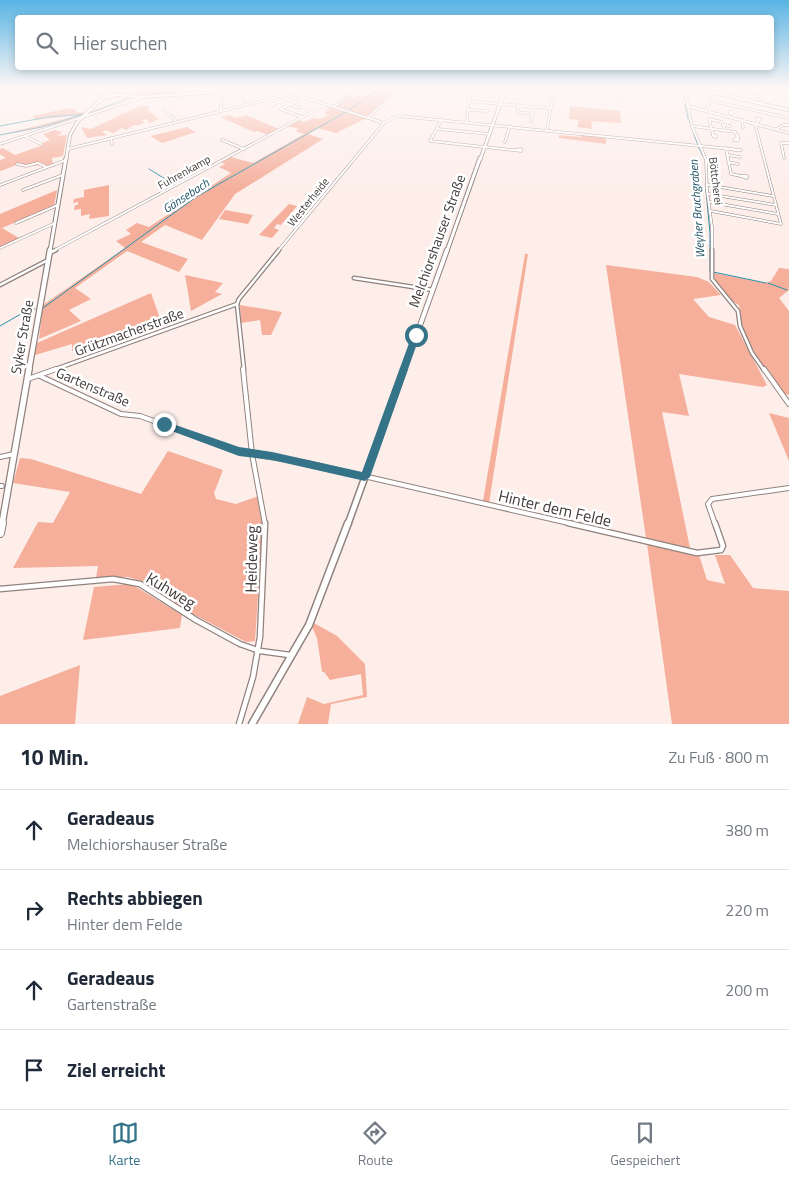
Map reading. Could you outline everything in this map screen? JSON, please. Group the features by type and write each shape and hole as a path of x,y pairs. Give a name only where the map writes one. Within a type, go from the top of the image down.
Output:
{"main road":[{"name":"Syker Straße","path":"0,533 63,175 73,128 79,122"}],"street":[{"path":"0,144 66,122"},
{"path":"68,149 176,122"},
{"name":"Fuhrenkamp","path":"50,253 293,122"},
{"path":"380,122 384,123"},
{"path":"441,122 430,141 516,150"},
{"path":"467,122 734,150 740,148"},
{"path":"547,130 548,122"},
{"name":"Böttcherei","path":"691,122 706,160 713,283 738,312 740,326 752,353 789,404"},
{"path":"710,122 713,135 717,138"},
{"path":"720,122 725,130"},
{"path":"742,122 743,128"},
{"path":"748,122 789,134"},
{"name":"Westerheide","path":"237,304 239,299 384,123"},
{"name":"Melchiorshauser Straße","path":"252,724 309,625 323,592 493,124"},
{"path":"710,211 781,224 755,124"},
{"path":"776,130 783,124 789,125"},
{"path":"505,142 510,126"},
{"path":"692,126 737,133 738,140"},
{"path":"723,126 730,126"},
{"path":"438,128 489,134"},
{"path":"25,136 41,144"},
{"path":"111,138 112,144"},
{"path":"222,140 244,149"},
{"path":"784,158 781,143 789,143"},
{"path":"726,148 731,176 747,177"},
{"path":"727,155 740,157"},
{"path":"0,185 66,160"},
{"path":"728,162 738,164"},
{"path":"17,164 26,166 38,163 46,168"},
{"path":"23,190 63,175"},
{"path":"708,185 773,196"},
{"path":"708,194 776,205"},
{"path":"709,202 778,214"},
{"path":"16,223 58,205"},
{"path":"0,248 55,223"},
{"path":"0,285 48,260"},
{"path":"354,278 432,290"},
{"name":"Grützmacherstraße","path":"27,379 40,376 237,304"},
{"name":"Heideweg","path":"237,304 252,454 266,528 258,651 249,692 239,724"},
{"name":"Gartenstraße","path":"40,376 121,414 140,416 225,447 252,454"},
{"path":"0,457 14,454"},
{"name":"Hinter dem Felde","path":"252,454 272,456 697,553 717,552 723,546 708,504 709,501 789,488"},
{"name":"Kuhweg","path":"0,589 113,579 128,581 140,584 202,623 258,651 292,655"}],"shaded area":[{"path":"52,122 63,122 32,129 0,135"},
{"path":"106,122 145,123 134,125 126,130 122,128 113,133 106,130 102,132 107,135 87,138 81,127 91,129"},
{"path":"231,122 262,122 279,129 268,135 258,131 254,132"},
{"path":"294,122 359,122 336,133 318,128 308,134 323,139 235,194 202,240 165,225 141,242 188,259 179,272 127,251 75,288 91,299 69,310 81,321 39,339 43,305 125,248 116,241 131,234 126,230 137,223 149,227 231,173 219,167 225,164 221,162 231,157 253,163 304,134 295,131 299,129 287,126"},
{"path":"578,122 591,122 592,129 577,127"},
{"path":"187,127 196,132 162,143 150,136"},
{"path":"55,130 63,132 57,136 67,135 63,156 52,158 53,164 44,166 17,165 0,171 0,160 6,158 0,154 0,149 3,148 15,155 43,145 40,144 50,140 43,134"},
{"path":"581,134 606,136 606,144 559,138 559,135 581,137"},
{"path":"109,185 109,216 89,219 90,214 81,216 81,209 74,210 78,202 73,203 74,199 84,197 84,190"},
{"path":"57,190 54,206 2,228 19,238 0,247 0,214"},
{"path":"289,204 297,206 281,225 277,224 274,228 279,230 272,238 259,235"},
{"path":"225,210 253,215 248,224 219,219"},
{"path":"525,254 528,254 489,503 483,501"},
{"path":"606,265 697,277 709,282 721,295 693,299 709,317 735,325 767,385 763,387 679,374 689,416 662,412 690,548 646,538"},
{"path":"779,268 789,269 789,290 779,298 789,311 789,395 785,394 755,352 745,334 739,305 722,292 714,273 765,283 771,281"},
{"path":"185,275 223,283 215,292 222,294 191,311"},
{"path":"151,293 161,321 72,351 72,344 35,355 37,343"},
{"path":"240,305 282,312 271,335 262,335 260,320 241,323"},
{"path":"769,413 789,418 789,461"},
{"path":"168,451 223,470 214,493 216,499 236,504 259,496 263,519 255,641 246,642 193,614 138,580 128,577 96,578 98,566 13,568 38,522 53,523 70,492 13,483 20,458 31,459 141,494"},
{"path":"647,544 699,555 707,580 725,584 715,555 730,555 753,588 789,591 789,724 672,724"},
{"path":"129,584 182,615 180,628 83,640 94,587"},
{"path":"314,623 337,636 365,664 367,697 331,704 328,724 298,724 307,697 324,704 363,695 361,674 330,680 322,672 317,638 312,627"},
{"path":"80,665 75,724 0,724 0,696"}],"waterway":[{"path":"0,126 22,122"},
{"path":"0,135 59,122"},
{"name":"Gänsebach","path":"43,308 196,197 329,122"},
{"name":"Weyher Bruchgraben","path":"690,122 697,143"},
{"name":"Weyher Bruchgraben","path":"698,146 703,156"},
{"path":"149,169 175,185"},
{"name":"Weyher Bruchgraben","path":"706,190 710,233 710,271"},
{"name":"Weyher Bruchgraben","path":"713,272 766,283"},
{"name":"Weyher Bruchgraben","path":"768,283 787,290"},
{"name":"Gänsebach","path":"0,326 26,311 35,309"}],"route":[{"path":"164,424 239,452 272,456 365,477 416,335"}]}
